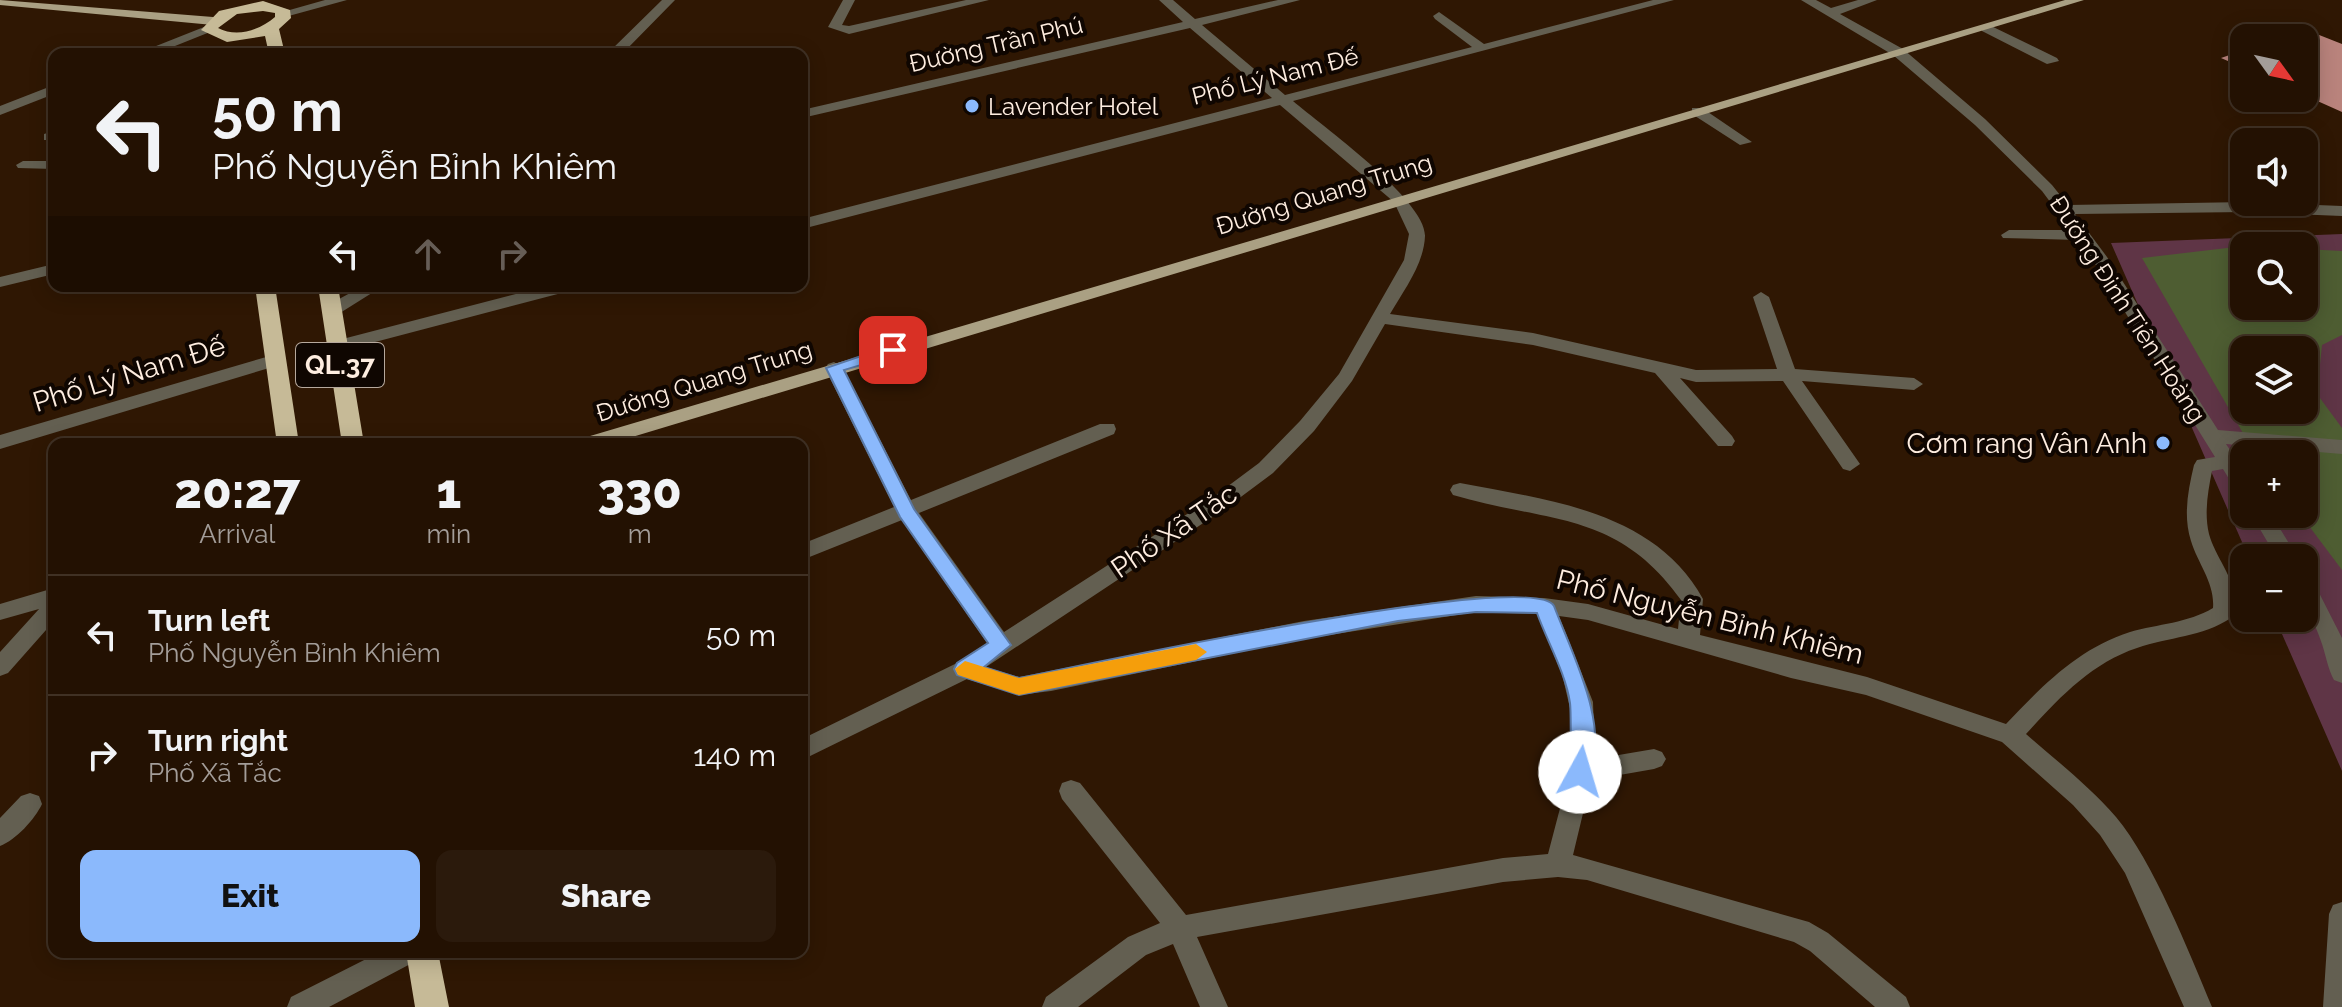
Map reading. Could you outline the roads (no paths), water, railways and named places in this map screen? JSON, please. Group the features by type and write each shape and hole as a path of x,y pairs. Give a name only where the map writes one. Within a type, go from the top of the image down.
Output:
{"highway":[{"path":"231,48 229,37 217,16 253,6 275,6 271,28 276,48"},
{"path":"229,37 271,28"},
{"name":"QL.37","path":"266,292 273,361 287,438"},
{"name":"QL.37","path":"330,292 352,438"},
{"path":"423,958 432,1007"}],"main road":[{"name":"Đường Quang Trung","path":"606,438 1400,199 2078,0"},
{"path":"0,1 217,16"}],"street":[{"path":"275,6 341,0"},
{"path":"620,48 669,0"},
{"path":"849,0 834,27 837,29 849,30 904,13 983,0"},
{"path":"1165,0 1400,199"},
{"name":"Đường Trần Phú","path":"808,113 1294,0"},
{"name":"Phố Lý Nam Đế","path":"808,222 1668,0"},
{"name":"Đường Đinh Tiên Hoàng","path":"1807,0 1898,52 1980,122 2047,188 2082,235 2230,465"},
{"path":"1829,13 1871,0"},
{"path":"155,48 217,16"},
{"path":"1439,16 1482,48"},
{"path":"1987,28 2052,61"},
{"path":"0,111 48,91"},
{"path":"1697,111 1745,142"},
{"path":"23,165 48,165"},
{"name":"Phố Xã Tắc","path":"808,747 965,669 1219,503 1266,468 1329,400 1412,260 1416,245 1415,224 1400,199"},
{"path":"2063,210 2247,207 2342,211"},
{"path":"2009,235 2082,235"},
{"path":"0,282 48,270"},
{"path":"334,309 364,292"},
{"path":"337,346 544,292"},
{"path":"1761,297 1788,375 1850,464"},
{"path":"1380,318 1533,339 1662,369 1718,378 1839,376 1914,384"},
{"name":"Phố Lý Nam Đế","path":"0,442 273,361"},
{"path":"834,368 907,512 1001,645"},
{"path":"1662,369 1725,441"},
{"path":"808,550 1107,429"},
{"path":"2212,436 2342,447"},
{"path":"2010,735 2069,676 2107,650 2152,634 2200,624 2223,612 2225,594 2199,538 2197,523 2204,465 2228,462"},
{"path":"1460,490 1593,517 1632,537 1665,563 1692,599 1688,641"},
{"path":"0,612 48,598"},
{"name":"Phố Nguyễn Bỉnh Khiêm","path":"965,669 1019,686 1398,614 1476,604 1544,606 1588,612 1867,686 2010,735 2032,750 2109,827 2134,865 2198,1007"},
{"path":"1544,606 1576,682 1584,718 1584,754 1558,865"},
{"path":"2318,612 2342,674"},
{"path":"0,667 48,613"},
{"path":"1580,772 1654,759"},
{"path":"1071,791 1180,928 1214,1007"},
{"path":"0,835 30,804"},
{"path":"1056,1007 1137,946 1180,928 1503,870 1558,865 1587,868 1800,931 1819,942 1896,1007"},
{"path":"2337,1007 2342,914"},
{"path":"301,1007 395,958"}],"place":[{"name":"Lavender Hotel","path":"972,106"},
{"name":"Cơm rang Vân Anh","path":"2163,443"}]}
